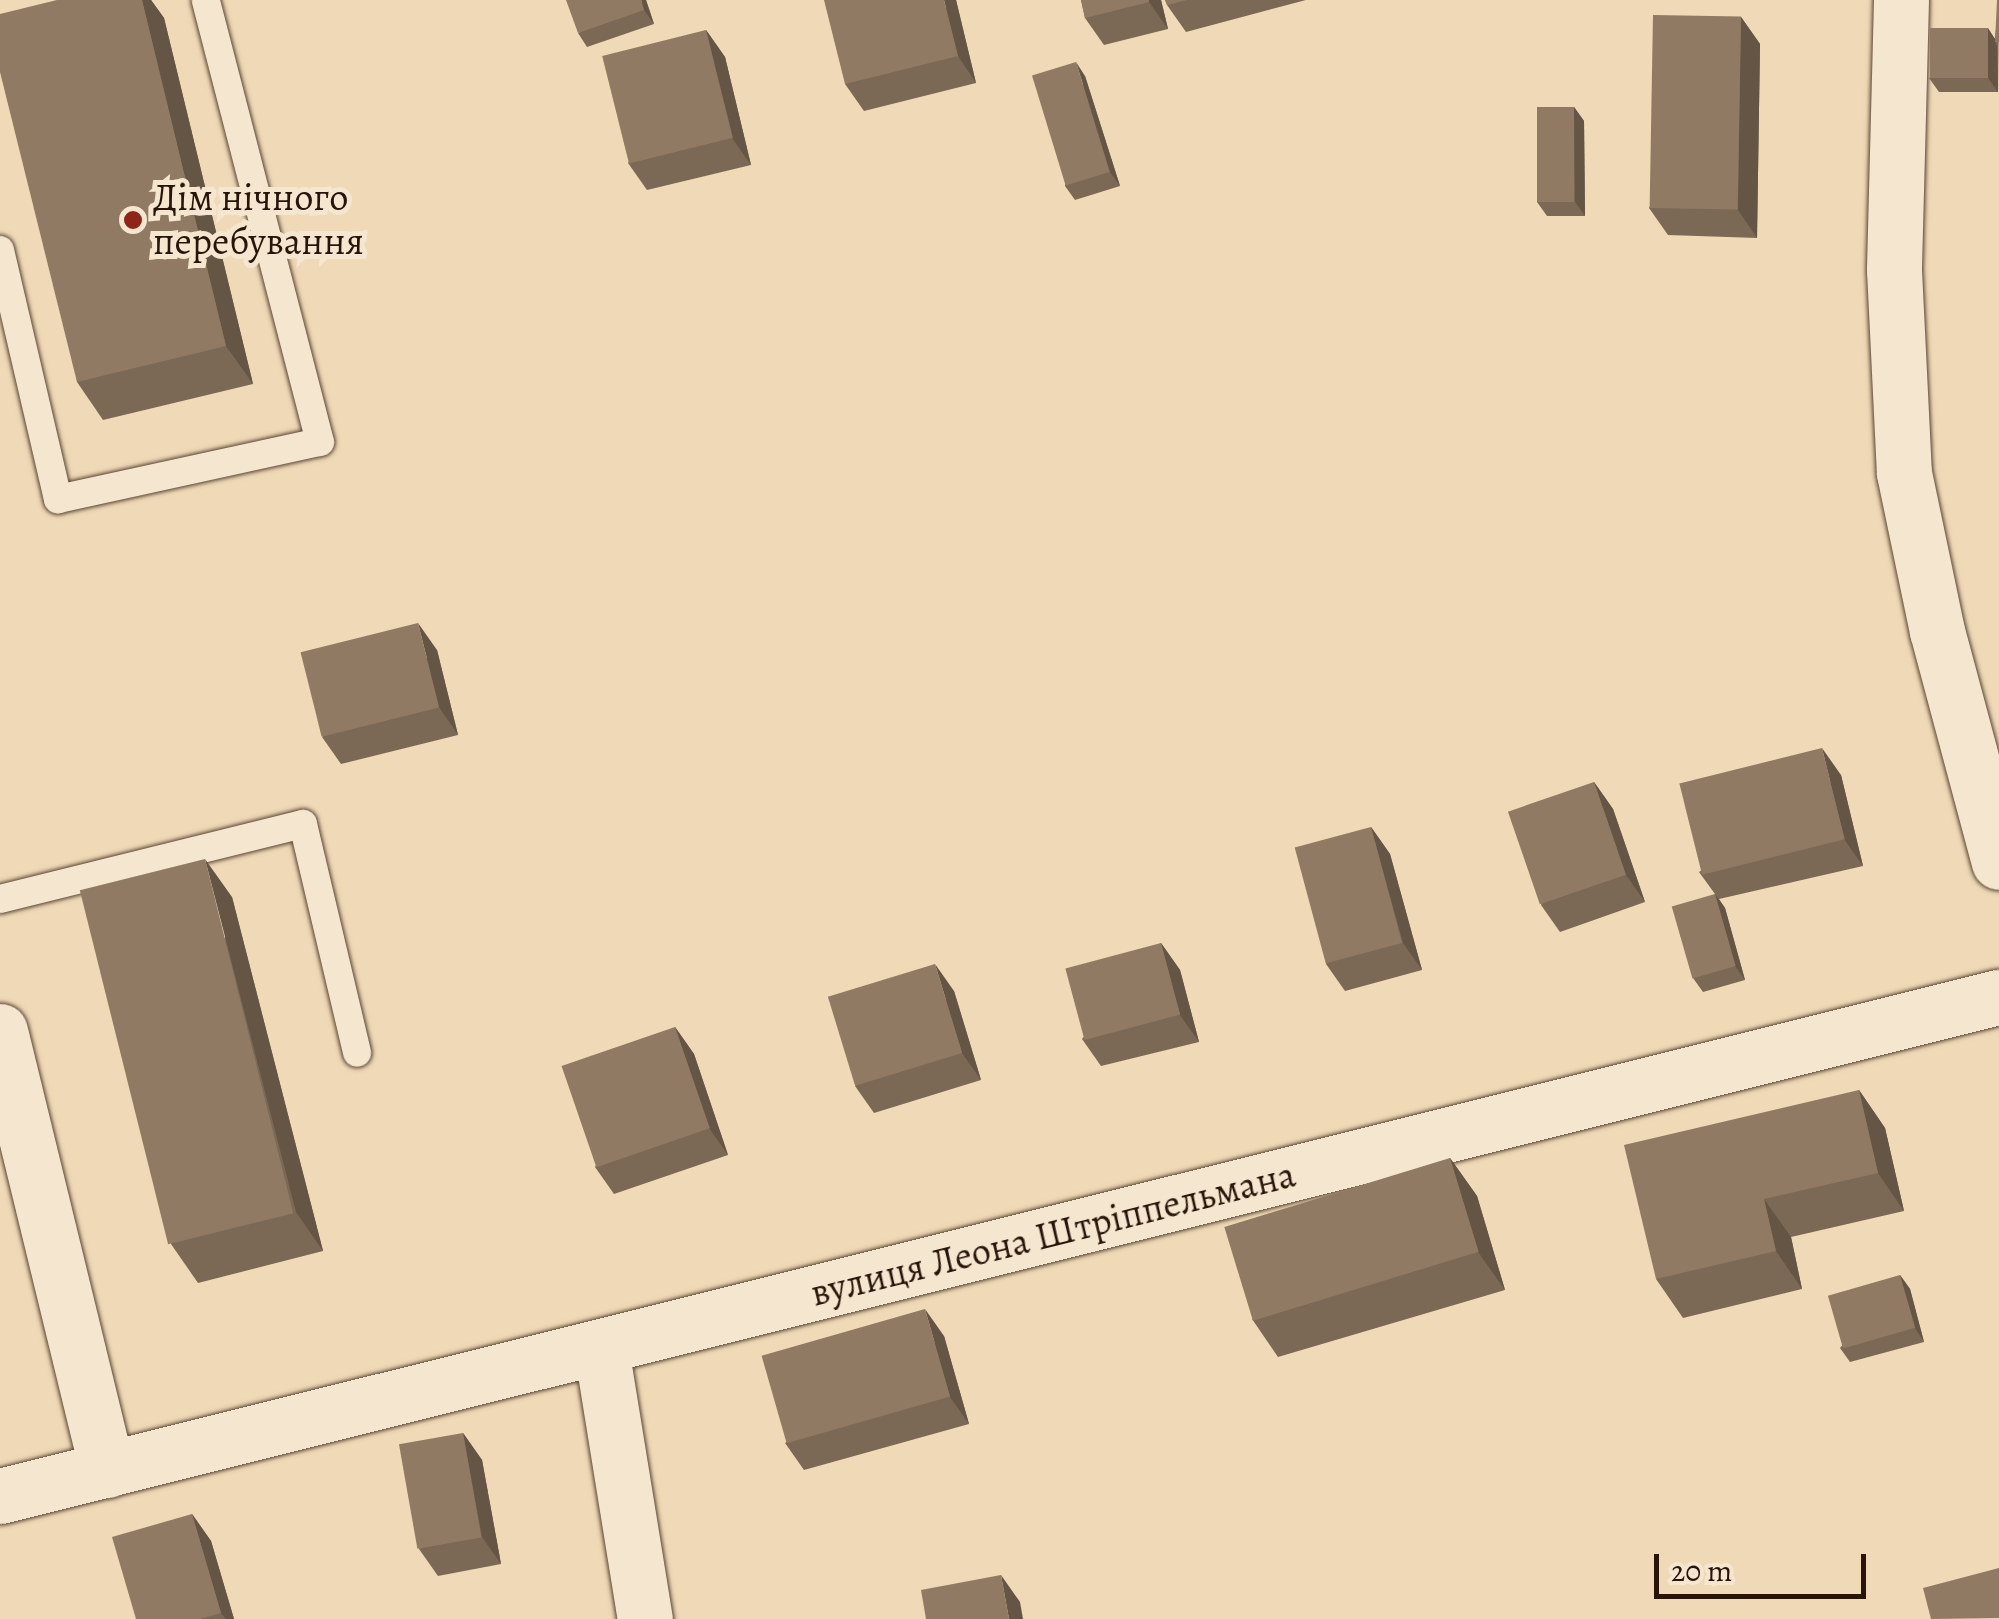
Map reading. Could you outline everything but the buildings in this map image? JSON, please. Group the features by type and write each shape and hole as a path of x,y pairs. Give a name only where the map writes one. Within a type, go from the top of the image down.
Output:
{"street":[{"path":"1901,0 1894,270 1904,473 1938,631 1999,862"},
{"name":"вулиця Леона Штріппельмана","path":"0,1496 1999,996"},
{"path":"0,1031 107,1470"},
{"path":"601,1348 645,1619"}],"lane":[{"path":"0,250 58,499 320,442 206,0"},
{"path":"0,899 303,824 358,1053"}],"place":[{"name":"Дім нічного перебування","path":"133,220"}]}
